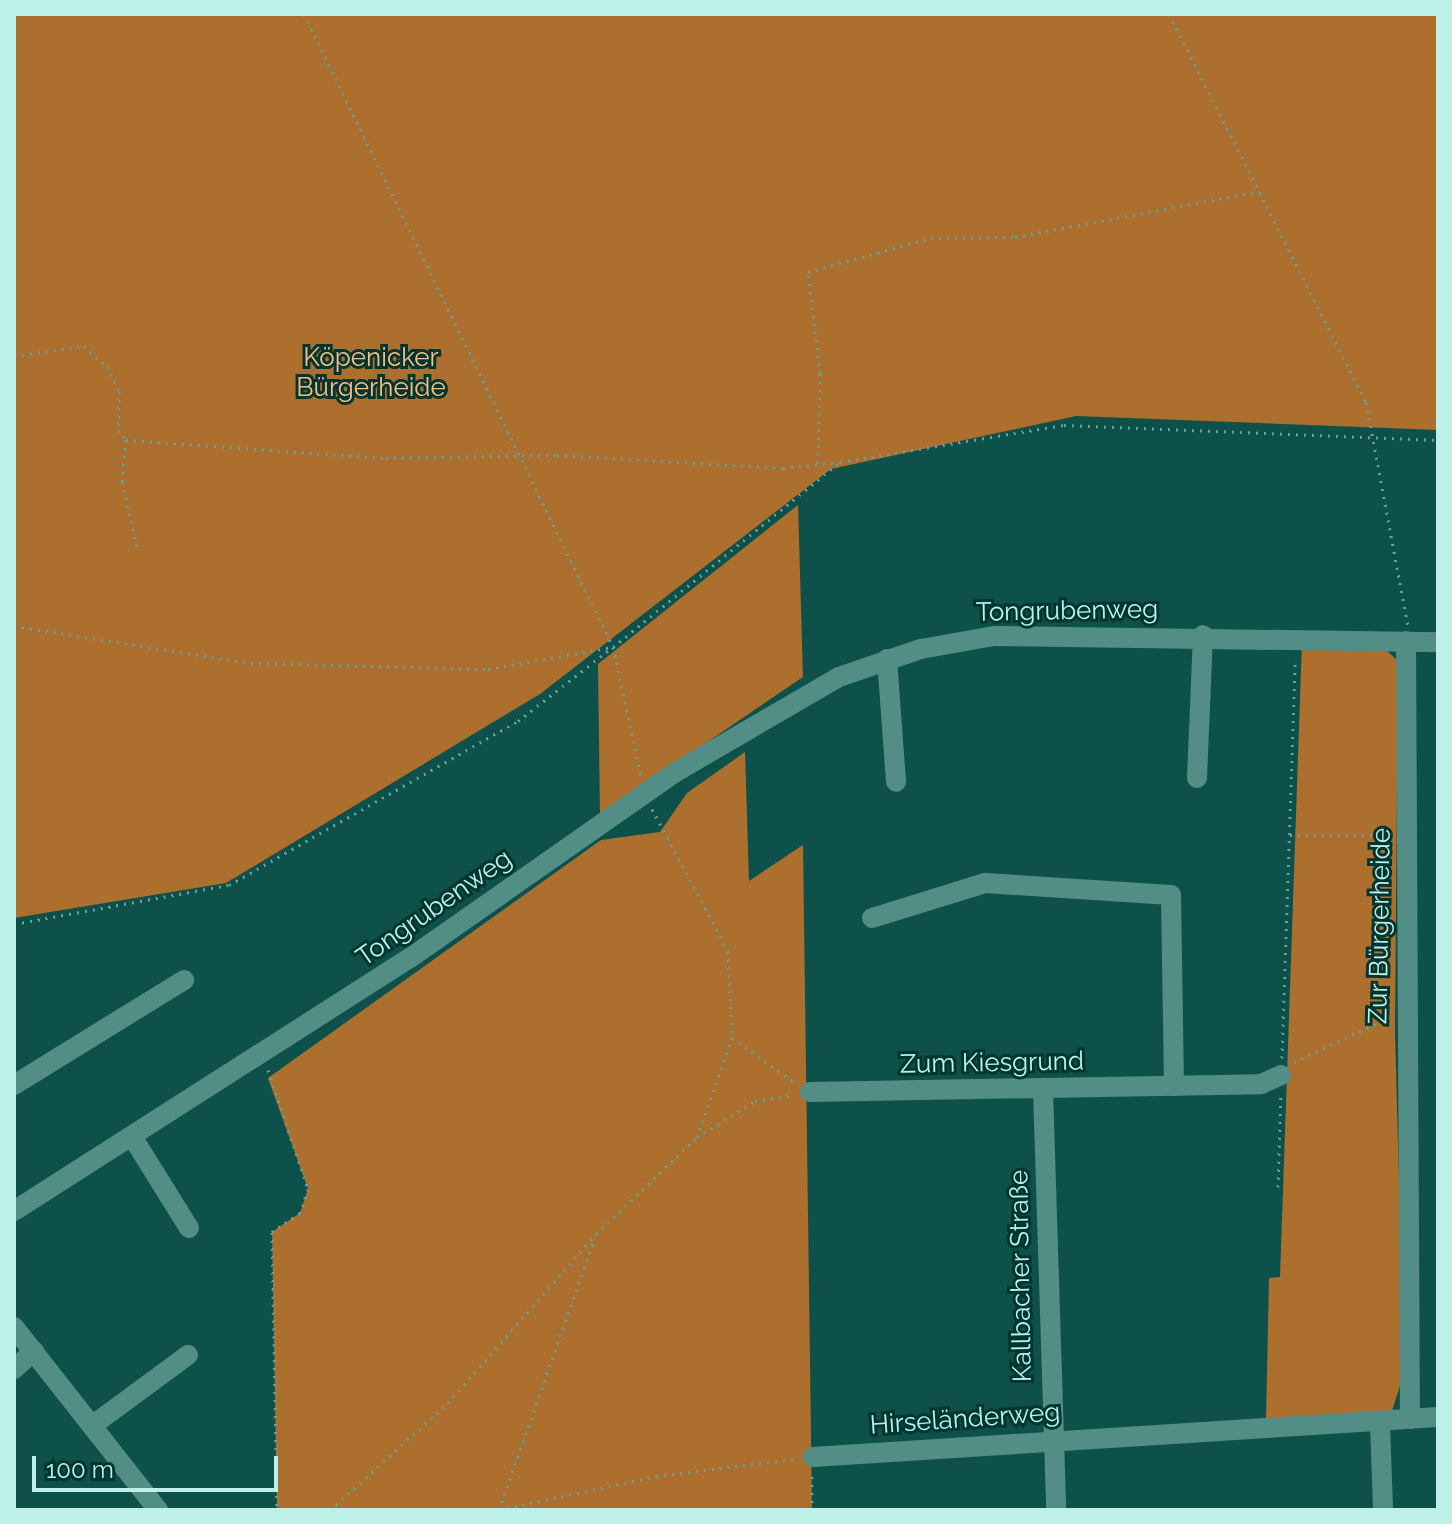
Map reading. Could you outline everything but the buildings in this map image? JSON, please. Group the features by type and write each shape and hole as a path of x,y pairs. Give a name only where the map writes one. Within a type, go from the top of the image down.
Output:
{"street":[{"name":"Tongrubenweg","path":"14,1211 263,1055 645,793 757,728 794,698 887,659 994,636 1203,635 1438,642"},
{"path":"1197,778 1203,635"},
{"name":"Zur Bürgerheide","path":"1406,641 1408,836 1404,1016 1415,1275 1410,1419"},
{"path":"887,659 896,782"},
{"path":"872,918 985,883 1171,895 1174,1086"},
{"path":"14,1085 184,980"},
{"name":"Zum Kiesgrund","path":"810,1092 1261,1084 1281,1075"},
{"name":"Kallbacher Straße","path":"1043,1089 1056,1510"},
{"path":"133,1138 189,1228"},
{"path":"14,1327 158,1510"},
{"path":"14,1369 34,1351"},
{"path":"93,1425 188,1355"},
{"name":"Hirseländerweg","path":"813,1457 1438,1417"},
{"path":"1380,1423 1383,1510"}],"path":[{"path":"304,14 613,647 645,793 728,951 732,1038 697,1137"},
{"path":"1169,14 1366,402 1371,439 1406,590 1406,641"},
{"path":"818,463 820,373 808,272 931,238 1015,237 1260,191"},
{"path":"14,356 84,346 107,367 119,391 118,430 126,440 122,482 138,551"},
{"path":"126,440 386,458 518,456 818,463 1064,425 1438,440"},
{"path":"14,924 229,885 518,721 840,462"},
{"path":"14,626 251,663 353,668 488,669 613,647"},
{"path":"1278,1187 1295,638"},
{"path":"1290,835 1408,836"},
{"path":"1281,1075 1352,1029 1404,1016"},
{"path":"732,1038 810,1092"},
{"path":"263,1055 308,1189 300,1213 272,1232 277,1510"},
{"path":"330,1510 448,1403 596,1234 697,1137 755,1101 810,1092"},
{"path":"499,1510 596,1234"},
{"path":"499,1510 656,1476 813,1457 812,1510"}],"green space":[{"name":"Köpenicker Bürgerheide","path":"14,14 1438,14 1438,430 1076,416 831,469 540,694 226,883 14,918"},
{"path":"798,505 803,677 600,815 598,664"},
{"path":"1302,641 1386,650 1398,661 1395,1031 1404,1373 1392,1411 1266,1419 1269,1278 1280,1277"},
{"path":"745,752 749,881 803,845 812,1510 277,1510 272,1232 300,1213 308,1189 268,1078 601,840 660,832 687,793"}]}
